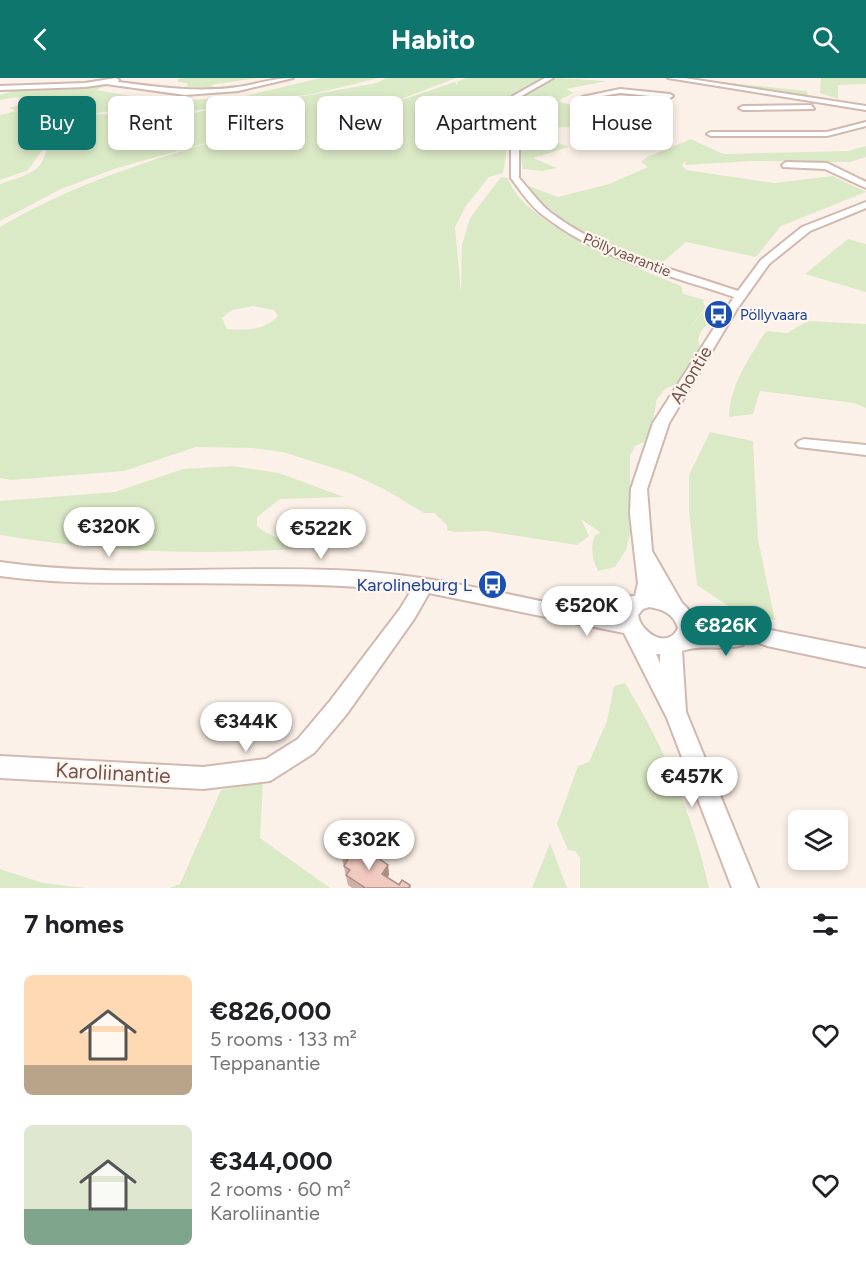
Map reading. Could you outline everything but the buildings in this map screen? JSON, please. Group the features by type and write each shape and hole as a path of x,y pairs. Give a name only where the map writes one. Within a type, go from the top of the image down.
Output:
{"street":[{"path":"107,82 122,78"},
{"path":"0,88 107,82 185,93 238,89 290,78"},
{"name":"Pöllyvaarantie","path":"550,78 515,97 507,109 515,142 515,178 534,202 555,220 590,242 649,266 740,296"},
{"path":"671,78 866,108"},
{"path":"591,96 620,91 670,96 698,82"},
{"path":"743,108 803,108 818,106 825,102"},
{"path":"711,134 827,134 866,124"},
{"path":"786,165 827,166 866,186"},
{"name":"Ahontie","path":"640,602 647,583 639,514 639,489 661,423 740,296 765,262 806,229 866,205"},
{"path":"804,444 866,450"},
{"name":"Ahontie","path":"642,544 680,613"},
{"path":"0,569 28,573 97,576 354,578 424,585 555,611 574,617 604,620 632,631 650,644 675,645 692,639 767,638 866,658"},
{"name":"Karoliinantie","path":"0,767 203,778 270,770 306,746 319,731 407,614 424,585"},
{"path":"555,611 657,600 680,613 712,626 751,631 767,638"},
{"path":"640,602 628,614 632,631 644,648 666,699 676,714 746,888"},
{"path":"676,714 670,667 675,645 687,634 688,628 680,613"}],"green space":[{"path":"258,78 210,85 221,90 170,90 188,86 187,83 178,82 178,79"},
{"path":"321,78 379,78 308,95 245,96"},
{"path":"386,78 456,78 403,98 403,96 317,96 317,150 403,150 403,100 455,82 458,86 457,82 466,78 545,78 512,96 415,96 415,150 507,150 503,173 489,177 466,206 455,227 461,292 462,245 470,218 501,177 508,178 518,195 535,212 558,228 611,256 681,286 683,294 705,300 703,303 706,307 687,331 707,307 716,310 717,315 700,333 700,347 677,384 665,389 657,399 652,426 644,442 635,446 630,456 630,534 626,550 615,567 598,571 592,548 595,535 601,533 581,519 589,536 577,545 485,531 454,532 447,530 447,525 434,513 424,513 384,489 352,474 283,452 253,448 196,447 124,471 11,480 0,478 0,227 68,192 140,165 206,145 206,150 305,150 304,96 377,83","holes":["253,306 274,310 278,316 261,327 241,330 227,329 222,318 232,310"]},
{"path":"557,78 607,81 566,89 573,93 560,102 570,105 570,127 558,127 558,96 523,96"},
{"path":"682,78 807,91 808,96 807,97"},
{"path":"821,78 866,78 866,84 838,85 838,99 820,93"},
{"path":"105,86 96,90 131,96 108,96 108,111 96,113 96,96 18,96 0,100 0,95 11,92 3,89"},
{"path":"206,99 206,109 194,111 194,100"},
{"path":"18,106 18,150 42,150 28,170 0,180 0,115 17,111 9,108"},
{"path":"206,110 206,143 194,146 194,113"},
{"path":"97,114 108,115 108,150 181,150 117,168 61,189 0,221 0,184 35,170 44,159 47,150 96,150"},
{"path":"691,139 723,154 848,151 866,146 866,157 850,162 752,161 685,165 686,161 682,165 686,170 774,183 833,176 866,192 781,226 756,257 686,242 657,267 603,243 569,224 539,200 526,185 558,197 609,184 648,167 641,162 664,150 673,150 673,146"},
{"path":"558,143 569,147 533,158 557,168 542,171 523,169 520,150 558,150"},
{"path":"848,239 866,244 866,292 805,274"},
{"path":"808,321 866,324 866,408 854,403 760,391 753,414 729,417 736,384 764,334 767,331 787,333"},
{"path":"710,432 753,441 758,540 775,620 731,608 697,585 689,511 689,475"},
{"path":"232,466 279,473 344,497 280,499 257,517 257,526 268,534 295,541 368,543 275,550 184,552 92,547 0,535 0,501 115,492 183,469"},
{"path":"625,683 652,731 676,782 695,834 709,888 580,888 580,858 575,851 568,850 557,824 578,766 589,762 607,721 614,686"},
{"path":"263,782 260,838 330,888 169,888 180,884 221,790"},
{"path":"550,843 567,888 532,888"},
{"path":"0,869 43,883 85,888 0,888"}],"place":[{"name":"Pöllyvaara","path":"719,315"},
{"name":"Karolineburg L","path":"493,585"}]}
